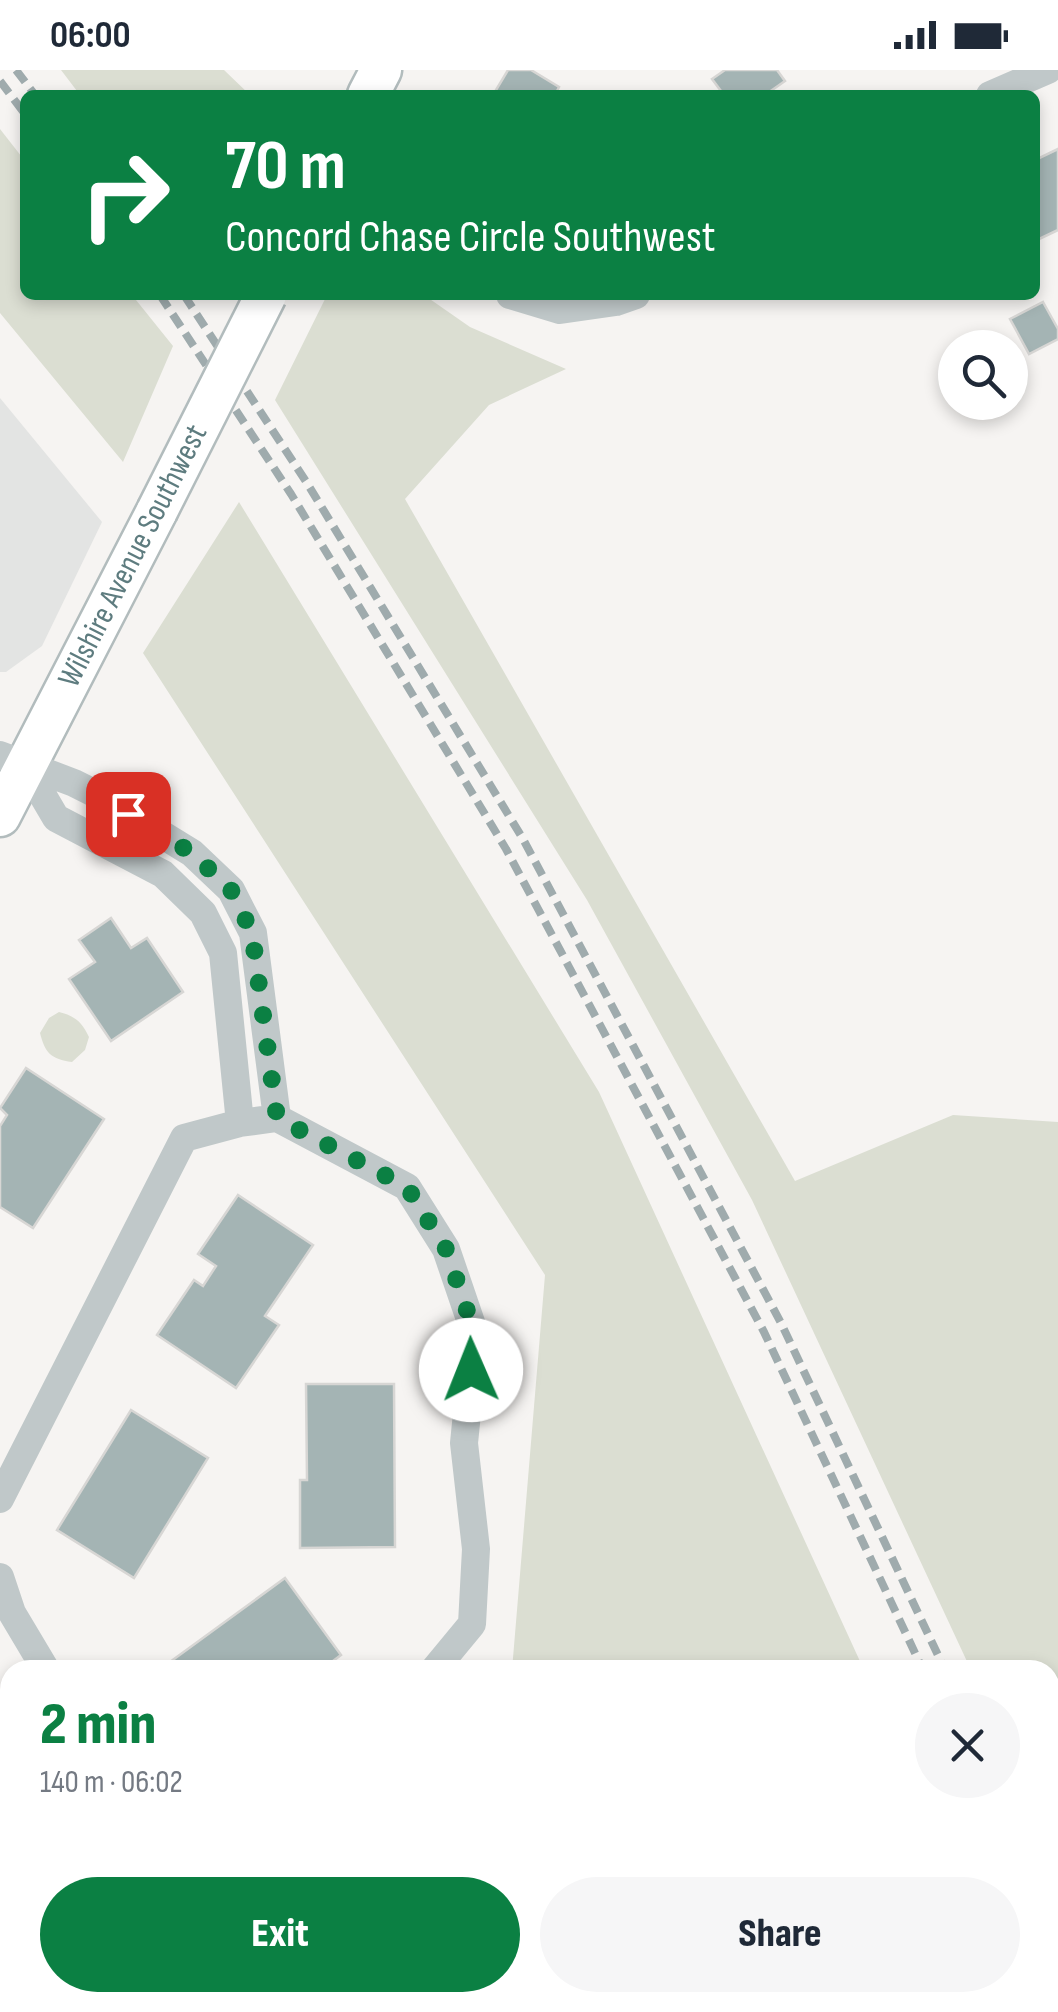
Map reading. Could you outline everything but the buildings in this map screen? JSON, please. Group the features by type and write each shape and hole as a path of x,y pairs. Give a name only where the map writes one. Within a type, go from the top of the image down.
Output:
{"street":[{"path":"1002,90 1048,70"},
{"name":"Wilshire Avenue Southwest","path":"0,816 13,761 157,511 263,300"},
{"path":"527,300 560,310 622,300"},
{"path":"13,761 74,783 144,824 192,853 231,890 252,933 277,1118"},
{"path":"13,761 56,818 163,874 203,913 223,953 240,1123"},
{"path":"0,1499 184,1138 277,1118 407,1187 446,1249 475,1334 464,1443 476,1549 472,1624 442,1660"},
{"path":"0,1577 12,1613 40,1660"}],"shaded area":[{"path":"61,70 224,70 245,90 76,90"},
{"path":"0,129 20,155 20,300 136,300 173,346 123,462 0,313"},
{"path":"325,300 431,300 470,327 566,369 489,405 405,499 795,1181 953,1115 1058,1122 1058,1660 966,1660 752,1200 587,900 275,400"},
{"path":"0,398 102,522 42,646 6,672 0,672"},
{"path":"239,502 599,1092 859,1660 513,1660 545,1275 143,653"},
{"path":"59,1012 77,1020 89,1037 85,1050 72,1062 50,1054 40,1033 49,1018"}],"railway":[{"path":"16,70 31,90"},
{"path":"0,81 20,107"},
{"path":"163,300 291,494 506,849 764,1332 918,1660"},
{"path":"187,300 307,483 523,839 781,1323 940,1660"}],"route":[{"path":"128,814 192,853 231,890 252,933 277,1118 407,1187 446,1249 475,1334 471,1370"}]}
